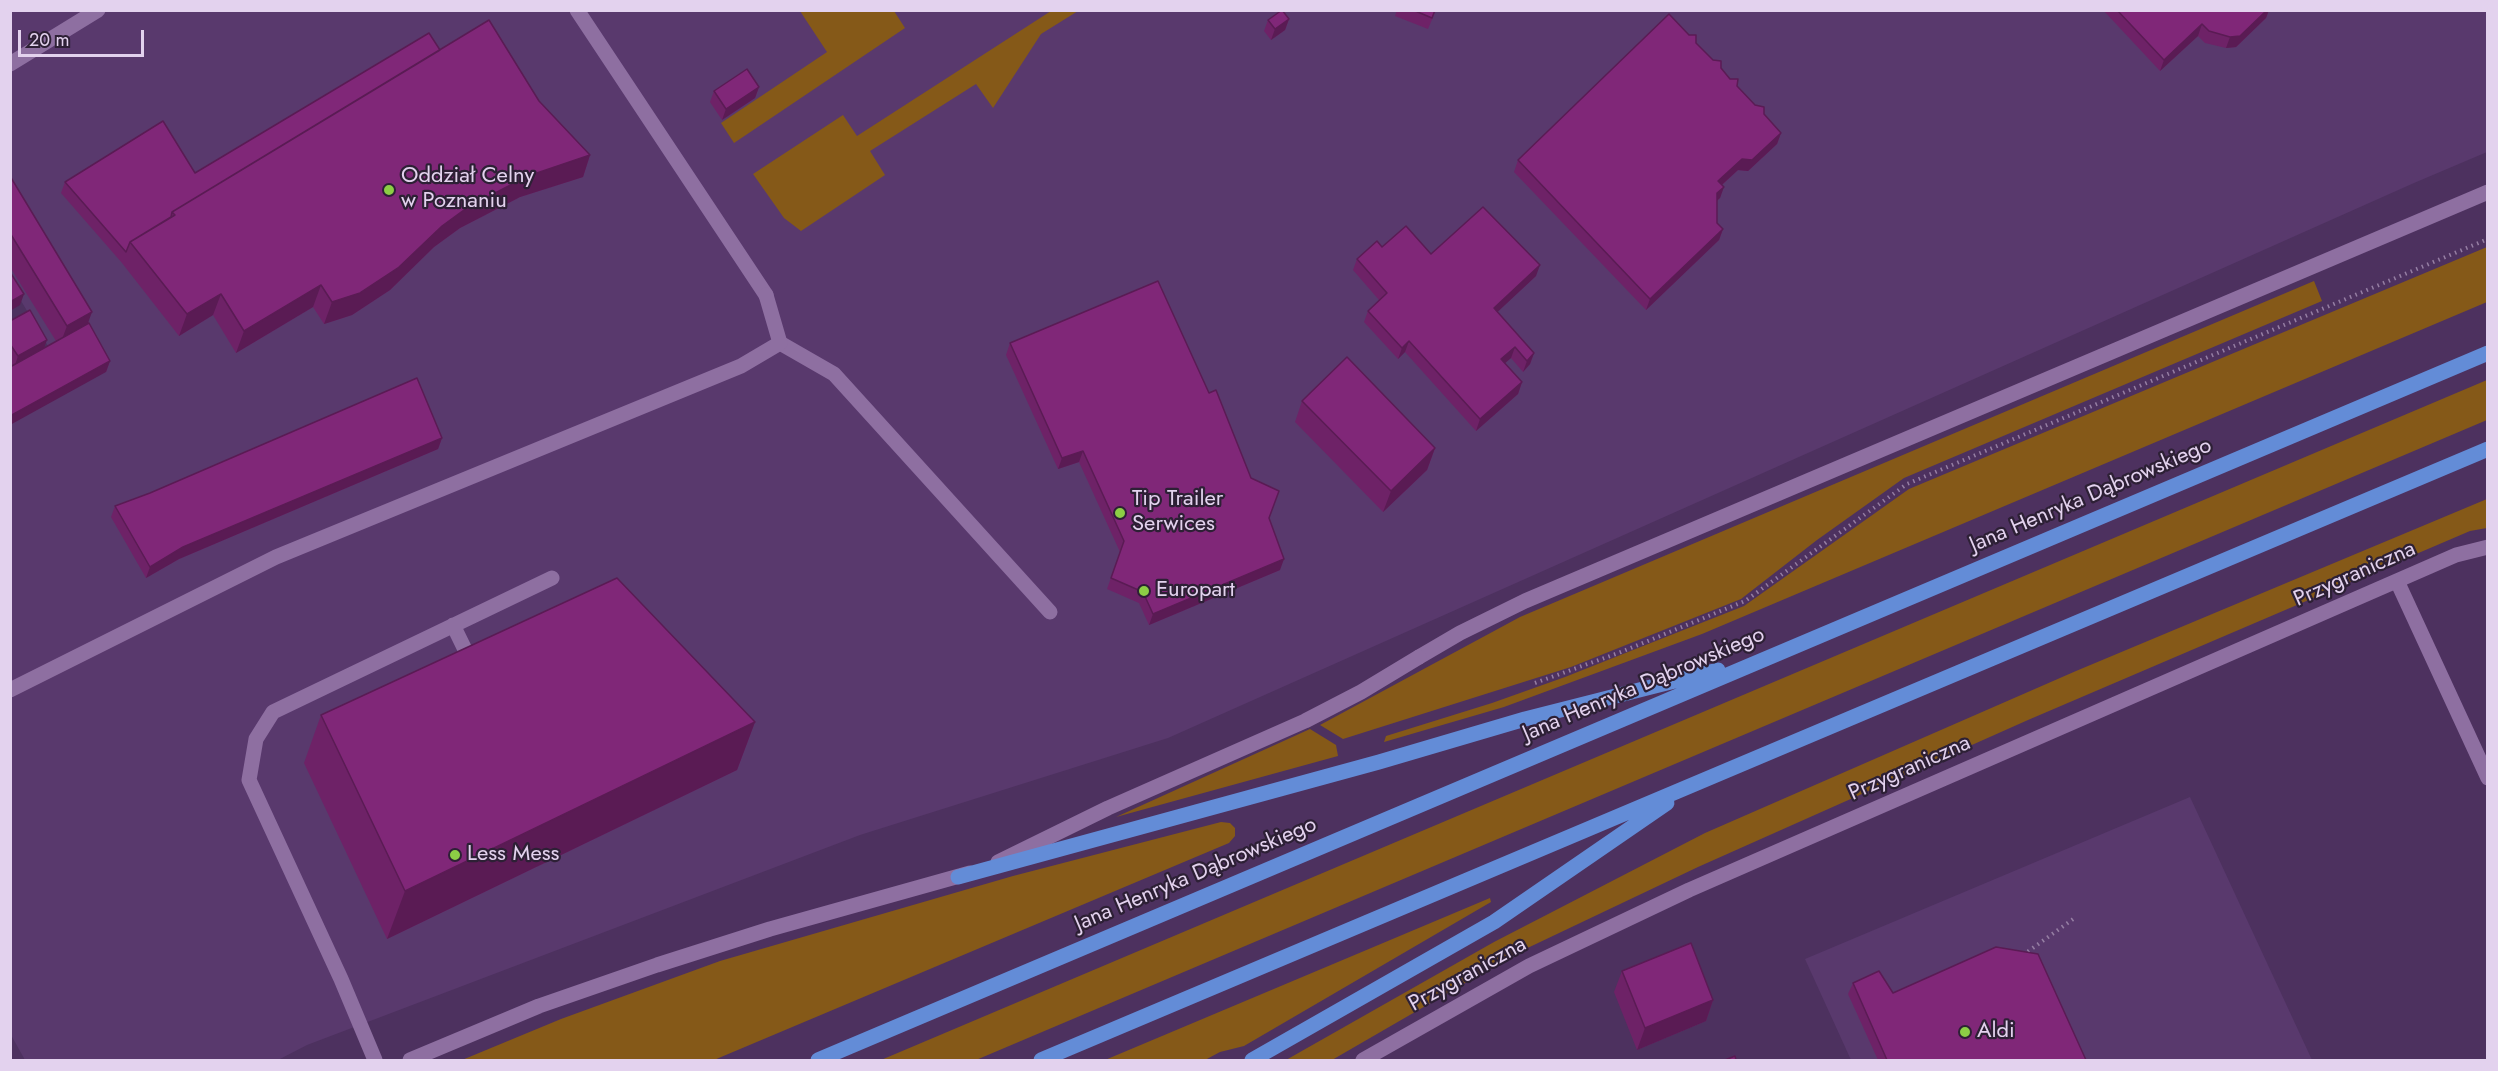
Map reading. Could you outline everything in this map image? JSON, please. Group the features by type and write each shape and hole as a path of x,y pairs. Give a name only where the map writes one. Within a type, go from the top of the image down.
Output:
{"main road":[{"name":"Jana Henryka Dąbrowskiego","path":"818,1060 2487,353"},
{"path":"1041,1060 2487,449"},
{"path":"958,877 1379,762 1525,718 1764,659"},
{"path":"1252,1060 1494,922 1691,786"}],"street":[{"path":"10,64 98,10"},
{"path":"577,10 766,296 780,343 834,374 1050,612"},
{"path":"410,1060 539,1006 645,968 770,929 958,877 996,863 1094,814 1305,721 1361,692 1460,633 1525,601 2487,192"},
{"path":"10,690 276,557 741,366 780,343"},
{"name":"Przygraniczna","path":"1363,1060 1529,966 1689,890 2456,555 2487,547"},
{"path":"375,1060 341,979 249,780 256,739 273,712 552,578"},
{"path":"2397,581 2487,778"},
{"path":"453,625 481,682"}],"path":[{"path":"1533,684 1621,652 1745,601 1907,484 2487,239"},
{"path":"2022,956 2076,917"}],"shaded area":[{"path":"11,11 2487,11 2487,152 1168,738 860,835 307,1045 278,1060 25,1060 11,1035 11,375 51,351 11,284"},
{"path":"800,11 894,11 905,28 734,143 721,123 827,52"},
{"path":"1051,11 1078,11 1041,34 993,108 976,84 870,151 885,175 801,231 784,218 753,174 843,115 857,136"},
{"path":"2487,247 2487,302 1702,634 1504,707 1384,742 1386,736 1492,703 1565,677 1744,606 1909,489"},
{"path":"2314,281 2322,301 1904,478 1817,540 1741,599 1571,667 1343,739 1320,725 1520,617"},
{"path":"2487,380 2487,420 976,1060 881,1060"},
{"path":"2487,499 2487,528 2470,531 2028,720 1698,867 1517,953 1332,1060 1286,1060 1494,942 1705,833 2076,671"},
{"path":"1310,729 1336,745 1338,756 1116,817"},
{"path":"2190,797 2312,1060 1851,1060 1805,959"},
{"path":"1221,822 1230,823 1235,828 1235,836 1229,843 714,1060 462,1060 561,1019 720,961 1013,876"},
{"path":"1490,898 1491,902 1244,1046 1220,1052 1205,1060 1105,1060"}],"building":[{"path":"1282,10 1289,19 1275,29 1268,20"},
{"path":"1413,10 1435,10 1432,18"},
{"path":"2117,10 2267,10 2240,36 2230,37 2209,31 2202,24 2164,60"},
{"path":"1669,14 1689,35 1696,35 1696,43 1713,60 1721,61 1721,68 1730,79 1738,79 1737,86 1755,105 1764,107 1764,114 1781,133 1752,160 1742,159 1718,181 1724,187 1717,193 1717,223 1723,229 1650,299 1518,160"},
{"name":"Oddział Celny w Poznaniu","path":"489,20 539,101 590,155 528,176 468,207 442,226 398,268 360,293 332,302 321,285 244,331 221,294 187,314 130,242 175,215 172,212"},
{"path":"429,33 440,50 172,212 171,217 130,242 126,252 65,182 163,121 195,173"},
{"path":"747,69 759,87 726,109 714,91"},
{"path":"10,176 92,312 67,326 10,233"},
{"path":"1483,207 1540,265 1494,308 1534,353 1527,361 1515,347 1501,359 1522,382 1480,419 1409,341 1402,348 1368,311 1387,293 1357,259 1377,241 1382,247 1406,226 1431,254"},
{"path":"10,272 24,294 10,302"},
{"path":"1158,281 1209,393 1216,390 1251,478 1279,491 1269,518 1284,559 1153,614 1143,592 1111,578 1124,541 1083,451 1062,458 1010,343"},
{"path":"30,310 47,340 18,356 10,344 10,321"},
{"path":"89,323 110,361 10,416 10,367"},
{"path":"1347,357 1435,448 1391,491 1302,401"},
{"path":"417,378 442,438 183,547 150,567 115,506 150,493"},
{"name":"Less Mess","path":"617,578 755,722 405,891 321,715"},
{"path":"1691,943 1713,1000 1645,1028 1622,971"},
{"name":"Aldi","path":"1996,947 2038,954 2086,1060 1887,1060 1853,983 1879,971 1893,993"}],"place":[{"name":"Oddział Celny w Poznaniu","path":"389,190"},
{"name":"Tip Trailer Serwices","path":"1120,513"},
{"name":"Europart","path":"1144,591"},
{"name":"Less Mess","path":"455,855"},
{"name":"Aldi","path":"1965,1032"}]}
